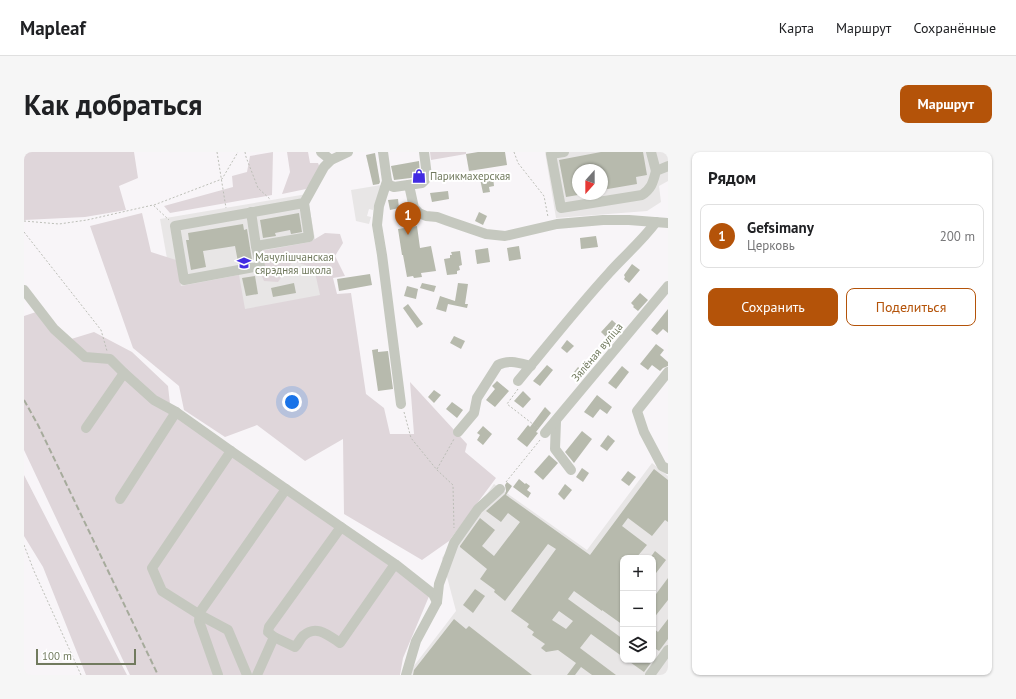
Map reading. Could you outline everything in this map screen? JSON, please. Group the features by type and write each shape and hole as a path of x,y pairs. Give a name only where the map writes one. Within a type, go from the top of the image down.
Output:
{"street":[{"path":"321,152 331,160"},
{"path":"256,246 310,237 306,199 324,167 331,160 348,152"},
{"path":"385,152 387,181 379,206 377,225 401,404"},
{"path":"387,181 389,185 394,187 422,183 426,180 427,176 424,152"},
{"path":"564,152 551,154 562,208 642,195 652,184 656,172 651,152"},
{"path":"656,172 668,166"},
{"path":"409,185 414,208 419,213 426,216 437,217 486,234 505,236 557,224 603,220 668,223"},
{"path":"251,212 260,266 184,280 175,226 278,207 306,199"},
{"path":"518,381 578,308 656,222"},
{"name":"Зялёная вуліца","path":"545,433 668,286"},
{"path":"24,290 54,329 85,357 110,359 154,400 176,412 395,564 434,594 437,602"},
{"path":"458,432 474,413 477,398 498,365 503,362 510,361 531,366"},
{"path":"668,372 637,411 644,432 662,466 668,469"},
{"path":"86,428 124,373"},
{"path":"120,499 176,412"},
{"path":"556,421 555,449 571,470"},
{"path":"231,451 152,568 162,590 200,615 228,630 247,675"},
{"path":"218,675 199,621 200,612 286,489"},
{"path":"406,675 416,640 437,602 439,584 454,543 478,509 500,489"},
{"path":"341,527 269,627 268,632 274,637 296,647 303,636 311,631 318,630 340,643 395,564"},
{"path":"257,675 274,637"},
{"path":"650,675 668,650"}],"path":[{"path":"217,152 228,216"},
{"path":"24,221 59,224 87,220 153,205 222,179 238,152"},
{"path":"245,152 258,188 278,207"},
{"path":"514,152 518,163 544,196 549,226"},
{"path":"153,205 175,226"},
{"path":"24,232 101,330 110,359"},
{"path":"500,489 545,433 507,404 520,386 518,381"},
{"path":"401,404 411,438 437,470 453,486 454,529"},
{"path":"437,470 458,432"},
{"path":"24,545 34,572 80,675"}],"shaded area":[{"path":"24,152 134,152 138,178 119,186 126,210 85,217 24,220"},
{"path":"273,152 272,195 170,213 164,206 233,187 232,176 247,172 250,156"},
{"path":"287,152 308,152 310,163 318,163 320,168 306,189 282,194 290,172"},
{"path":"430,152 466,152 466,154 431,160"},
{"path":"545,152 668,152 668,181 659,186 661,202 647,211 556,218"},
{"path":"381,185 373,210 369,209 367,216 371,217 369,224 356,221 351,190"},
{"name":"Мачулішчанская сярэдняя школа","path":"307,194 327,307 180,332 160,219"},
{"path":"142,213 151,252 176,260 181,286 239,275 245,309 320,295 314,268 293,261 278,282 264,281 260,272 264,268 261,251 310,242 325,233 340,234 343,243 335,256 345,276 333,278 337,294 351,293 366,394 384,408 390,434 414,434 410,382 467,444 465,452 496,478 449,541 422,560 344,514 343,439 305,461 257,425 225,437 184,410 179,386 133,348 90,226"},
{"path":"39,311 68,340 94,332 132,352 168,386 171,413 430,594 403,658 400,675 130,675 24,450 24,316"},
{"path":"652,463 668,476 668,675 409,675 410,671 456,611 442,558 494,484 587,550"},
{"path":"24,475 127,675 86,675 43,567 24,536"}],"building":[{"path":"478,152 505,152 507,165 469,171 466,154"},
{"path":"601,152 643,152 647,175 636,177 637,184 608,189 608,164 572,164 572,196 566,197 559,160"},
{"path":"375,153 380,182 379,184 373,185 366,155"},
{"path":"419,161 419,177 394,180 391,166"},
{"path":"493,177 494,186 489,187 490,192 483,193 480,179"},
{"path":"448,191 449,199 432,202 430,193"},
{"path":"398,199 399,208 390,210 388,200"},
{"path":"479,212 487,216 483,225 475,221"},
{"path":"299,213 302,232 291,234 290,230 275,233 276,236 263,238 260,220"},
{"path":"243,224 244,230 247,229 252,260 238,262 235,246 203,251 206,267 191,270 186,240 189,240 188,233"},
{"path":"417,226 420,248 431,246 436,271 421,273 422,277 414,278 413,276 407,277 398,229"},
{"path":"596,236 598,247 581,249 580,238"},
{"path":"519,246 521,259 509,261 507,248"},
{"path":"488,248 490,262 477,264 475,250"},
{"path":"460,251 462,265 459,266 460,270 457,271 457,274 447,275 444,259 450,258 450,255 452,255 451,252"},
{"path":"632,264 640,270 629,283 624,279 624,275"},
{"path":"370,274 372,285 339,291 337,279"},
{"path":"255,276 258,294 246,296 242,278"},
{"path":"294,283 296,293 273,297 271,288"},
{"path":"422,283 436,286 434,292 420,288"},
{"path":"458,283 468,284 465,304 468,304 467,308 448,304 446,312 436,309 440,296 455,301"},
{"path":"407,286 418,289 416,299 404,296"},
{"path":"640,293 648,300 638,311 631,303"},
{"path":"408,304 423,324 417,328 403,308"},
{"path":"668,309 668,333 663,329 657,335 651,330"},
{"path":"612,320 623,330 612,343 601,332"},
{"path":"454,336 465,341 461,349 450,343"},
{"path":"567,340 574,346 567,353 561,348"},
{"path":"656,344 664,350 660,355 668,362 668,366 660,371 652,365 648,370 640,364"},
{"path":"378,349 378,352 388,351 393,389 378,391 372,350"},
{"path":"547,365 553,370 540,386 533,381"},
{"path":"622,366 629,372 616,389 608,383"},
{"path":"578,367 584,372 577,382 570,377"},
{"path":"497,381 509,391 495,407 486,400 495,389 492,386"},
{"path":"434,390 441,395 434,403 428,397"},
{"path":"523,391 531,399 523,408 514,401"},
{"path":"597,395 612,407 607,414 600,409 593,418 584,412"},
{"path":"452,402 463,410 457,418 446,409"},
{"path":"545,407 551,413 536,432 538,433 527,447 517,439 528,425 530,427"},
{"path":"483,426 492,434 483,445 477,440 480,435 477,433"},
{"path":"582,431 592,439 574,463 565,452"},
{"path":"608,435 615,441 607,451 600,446"},
{"path":"549,455 558,463 543,480 534,472"},
{"path":"582,468 589,473 583,482 576,477"},
{"path":"654,469 668,480 668,522 665,520 652,536 628,518 622,526 647,545 639,555 620,555 620,623 574,591 568,599 620,637 620,655 591,634 580,648 616,675 592,675 581,667 575,675 567,675 576,663 558,650 546,652 541,648 545,644 532,635 534,632 527,627 529,624 511,611 556,549 548,544 505,601 494,592 495,590 480,579 487,569 460,547 480,518 495,530 482,546 494,556 520,522 508,513 501,522 486,511 505,494 505,485 507,482 512,486 506,495 590,555","holes":["559,611 573,621 566,629 552,620"]},
{"path":"628,471 636,477 629,486 621,480"},
{"path":"519,479 530,486 527,490 531,493 528,498 513,487"},
{"path":"565,484 572,490 564,500 558,494"},
{"path":"655,551 666,560 656,573 656,555 652,555"},
{"path":"668,578 668,600 656,615 656,594"},
{"path":"475,589 485,596 473,613 463,605"},
{"path":"454,619 466,629 469,626 532,675 413,675 414,670"},
{"path":"668,619 668,639 659,651 656,649 656,630 658,632"},
{"path":"631,663 651,663 644,672"}],"railway":[{"path":"24,400 38,425 158,675"}],"place":[{"name":"Парикмахерская","path":"419,176"},
{"name":"Gefsimany","path":"408,235"},
{"name":"Мачулішчанская сярэдняя школа","path":"244,263"}]}
